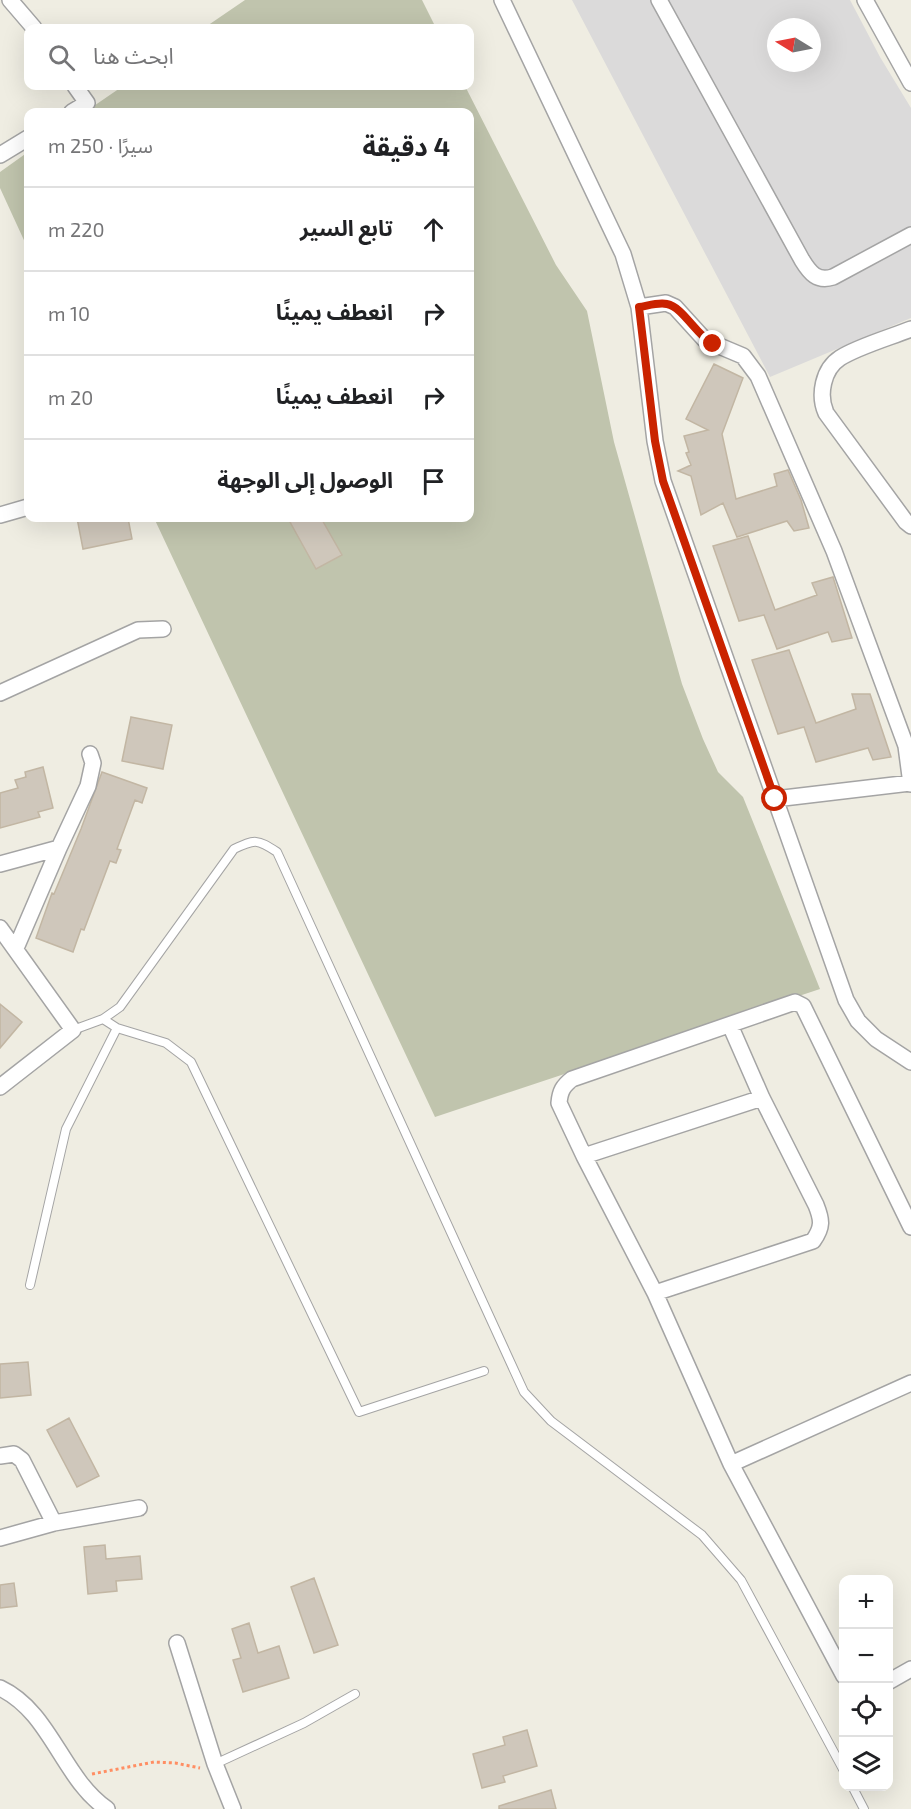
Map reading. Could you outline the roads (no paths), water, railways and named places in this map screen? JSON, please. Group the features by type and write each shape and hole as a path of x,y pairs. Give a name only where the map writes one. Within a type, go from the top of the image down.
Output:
{"street":[{"path":"10,0 30,24"},
{"path":"502,0 616,238 639,307 655,441 663,481 846,1000 858,1021 876,1039 911,1062"},
{"path":"659,0 811,274 821,279 833,277 911,235"},
{"path":"865,0 911,83"},
{"path":"78,90 87,103 79,108"},
{"path":"0,155 24,140"},
{"path":"639,307 666,303 675,307 705,340 743,356 758,376 834,551 906,746 911,784 775,799"},
{"path":"911,330 839,358 827,374 822,401 826,413 911,526"},
{"path":"0,515 24,508"},
{"path":"0,693 138,630 163,629"},
{"path":"16,948 92,775 93,764 90,754"},
{"path":"0,864 59,848"},
{"path":"0,928 74,1030 0,1087"},
{"path":"839,1668 731,1464 655,1293 558,1103 560,1093 572,1079 795,1002 803,1006 911,1227"},
{"path":"655,1293 813,1241 821,1230 822,1220 816,1205 762,1098 730,1025"},
{"path":"584,1156 762,1098"},
{"path":"731,1464 911,1383"},
{"path":"0,1456 14,1454 22,1460 54,1523"},
{"path":"0,1538 54,1523 140,1508"},
{"path":"177,1643 215,1764 233,1809"},
{"path":"893,1679 911,1669"},
{"path":"0,1688 13,1696 37,1721 75,1777 92,1797 107,1809"}],"lane":[{"path":"74,1030 103,1019 120,1007 234,849 251,841 261,842 277,852 524,1392 551,1421 702,1534 741,1580 839,1764"},
{"path":"103,1019 117,1028 166,1043 191,1062 359,1412 484,1371"},
{"path":"30,1285 66,1129 117,1028"},
{"path":"215,1764 304,1723 355,1694"},
{"path":"855,1791 864,1809"}]}
